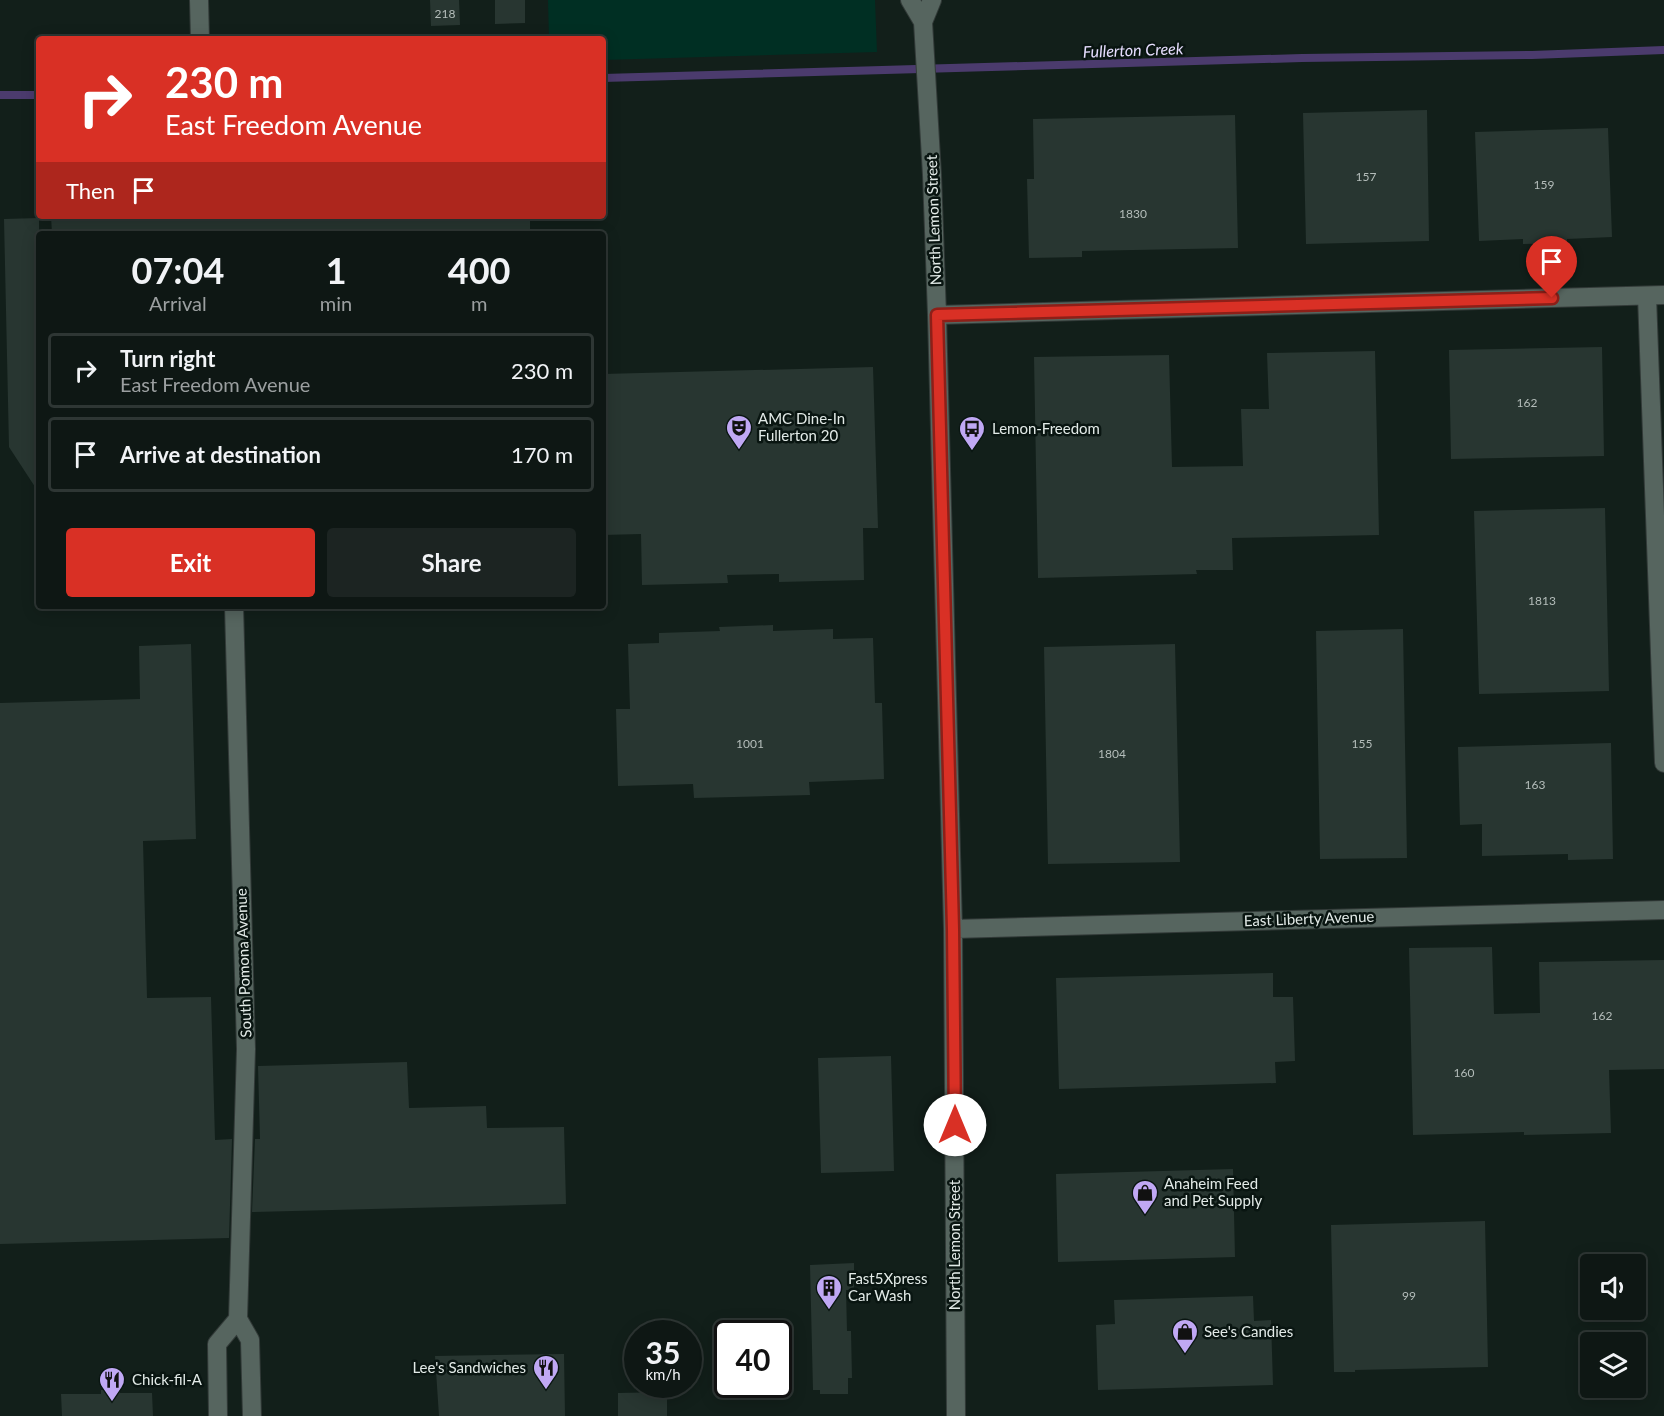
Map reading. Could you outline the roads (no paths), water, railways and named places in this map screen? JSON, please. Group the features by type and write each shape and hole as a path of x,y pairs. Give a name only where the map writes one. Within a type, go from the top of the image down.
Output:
{"street":[{"path":"199,0 200,36"},
{"path":"910,0 923,22"},
{"path":"923,22 932,0"},
{"name":"North Lemon Street","path":"923,22 929,103 937,315 953,929 956,1416"},
{"path":"937,315 1655,295 1664,763"},
{"name":"South Pomona Avenue","path":"234,609 246,1049 238,1319 250,1340 252,1416"},
{"name":"East Liberty Avenue","path":"953,929 1664,910"},
{"path":"218,1416 216,1344 238,1319"}],"waterway":[{"name":"Fullerton Creek","path":"606,78 1664,50"},
{"name":"Fullerton Creek","path":"0,95 36,95"}],"place":[{"name":"AMC Dine-In Fullerton 20","path":"739,451"},
{"name":"Lemon-Freedom","path":"972,452"},
{"name":"Anaheim Feed and Pet Supply","path":"1145,1216"},
{"name":"Fast5Xpress Car Wash","path":"829,1311"},
{"name":"See's Candies","path":"1185,1355"},
{"name":"Lee's Sandwiches","path":"546,1391"},
{"name":"Chick-fil-A","path":"112,1403"}]}
